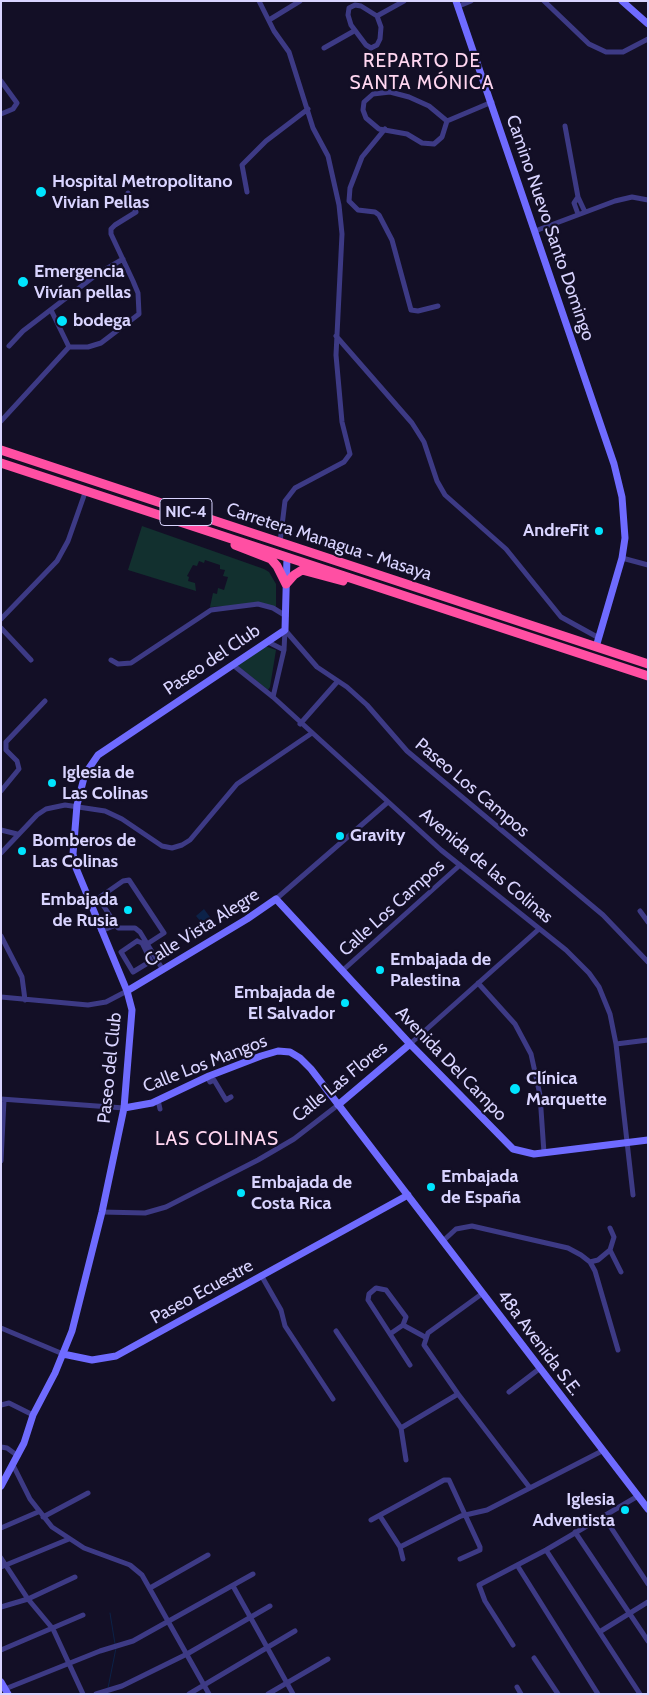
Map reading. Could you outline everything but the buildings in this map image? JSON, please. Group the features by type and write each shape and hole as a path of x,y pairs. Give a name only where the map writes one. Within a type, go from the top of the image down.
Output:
{"highway":[{"name":"Carretera Managua - Masaya","path":"1,450 227,526 597,642 648,664"},
{"name":"Carretera Managua - Masaya","path":"1,463 648,676"},
{"path":"227,526 238,533 282,548 287,556 299,554 358,571 372,572"},
{"path":"216,533 230,543 271,559 277,566 286,584 294,575 302,570 360,586 377,588"}],"street":[{"path":"259,1 268,20 289,52 313,128 330,164 339,205 342,244 336,336 338,394 342,422 350,454 344,462 295,488 285,501 280,543"},
{"path":"268,20 300,1"},
{"path":"377,16 404,1"},
{"path":"457,4 471,1"},
{"path":"544,1 589,44 606,52 623,52 648,39"},
{"path":"622,1 648,24"},
{"name":"Camino Nuevo Santo Domingo","path":"457,4 614,464 625,515 625,538 622,558 597,642"},
{"path":"361,6 377,16 381,27 380,39 377,45 372,48 366,46 354,31 348,15 349,8 361,6"},
{"path":"324,48 354,31"},
{"path":"1,81 18,103 12,110 1,114"},
{"path":"447,121 428,106 409,97 390,92 373,94 364,102 363,110 366,118 379,129 407,134 422,143 434,144 442,137 447,121 492,102"},
{"path":"247,192 242,165 266,141 308,109"},
{"path":"564,126 578,197 585,212"},
{"path":"385,129 362,157 350,188 350,201 358,210 375,212 379,215 392,240 412,310 418,311 438,306"},
{"path":"69,347 88,348 101,343 139,314 138,292 111,234 111,229 136,212 128,193"},
{"path":"578,197 574,202 578,214"},
{"path":"535,230 632,197 648,200"},
{"path":"9,346 23,331 96,275 123,259"},
{"path":"51,310 69,347"},
{"path":"336,336 412,423 424,442 437,481 445,495 506,549 561,617 597,642"},
{"path":"1,421 69,347"},
{"path":"1,619 56,560 68,541 86,490"},
{"path":"273,697 284,650 287,556"},
{"path":"622,558 648,565"},
{"path":"111,660 118,664 131,663 211,610 258,604 273,608 286,616"},
{"path":"1,628 31,660"},
{"name":"Paseo del Club","path":"1,1486 14,1465 34,1415 63,1354 82,1295 124,1108 133,1023 132,1010 127,991 76,868 73,854 77,805 85,774 98,754 285,630"},
{"name":"Paseo Los Campos","path":"285,630 317,667 338,681 367,705 407,752 604,915 648,962"},
{"path":"268,642 284,650"},
{"name":"Avenida de las Colinas","path":"233,665 273,697 300,724 460,866 579,962 599,987 610,1014 616,1044 633,1195"},
{"path":"300,724 338,681"},
{"path":"1,791 19,768 17,762 6,750 6,742 45,701"},
{"path":"1,853 17,834 46,809 66,805 77,805 105,811 162,846 172,848 182,845 190,840 237,784 312,734"},
{"name":"Calle Vista Alegre","path":"1,997 88,1005 106,1002 247,920 276,899 388,802"},
{"path":"1,830 17,834"},
{"name":"Calle Los Campos","path":"342,971 460,866"},
{"path":"90,904 99,899 100,895 123,881 129,880 164,933 145,945"},
{"path":"99,899 121,929 135,928 140,932 145,945 151,961 131,972 121,952 137,941 145,945 164,970"},
{"name":"Avenida Del Campo","path":"276,899 410,1044 506,1143 521,1152 544,1153 648,1140"},
{"path":"640,911 648,922"},
{"path":"101,931 116,924"},
{"name":"Calle Las Flores","path":"102,1212 145,1213 166,1207 258,1160 294,1139 338,1105 410,1044 539,929"},
{"path":"1,936 22,977 25,1000"},
{"path":"478,983 515,1024 531,1054 540,1095 544,1153"},
{"path":"616,1044 648,1040"},
{"name":"Calle Los Mangos","path":"124,1108 158,1100 207,1077 261,1056 278,1051 290,1052 311,1068 408,1195"},
{"path":"207,1077 210,1082 214,1080 226,1100 231,1097"},
{"path":"1,1161 2,1099 124,1108"},
{"path":"158,1100 160,1109"},
{"name":"48a Avenida S.E.","path":"408,1195 539,1369 648,1509"},
{"name":"Paseo Ecuestre","path":"1,1328 63,1354 92,1360 116,1356 408,1195"},
{"path":"443,1241 456,1229 472,1226 568,1248 590,1262 595,1271 618,1350"},
{"path":"590,1262 598,1260 610,1250 614,1237 610,1228"},
{"path":"610,1250 621,1272"},
{"path":"261,1276 281,1310 285,1326 333,1399"},
{"path":"390,1334 403,1325 406,1320 404,1314 386,1290 380,1287 371,1290 368,1300 410,1365"},
{"path":"482,1292 425,1337 424,1344 458,1394 530,1488"},
{"path":"403,1325 425,1337"},
{"path":"336,1331 400,1428 406,1460"},
{"path":"509,1392 539,1369"},
{"path":"400,1428 458,1394"},
{"path":"1,1404 9,1403 34,1415"},
{"path":"1,1448 7,1448 18,1456"},
{"path":"400,1547 466,1515 487,1510 602,1451"},
{"path":"14,1465 38,1512 68,1539 84,1548 130,1565 142,1575 209,1694"},
{"path":"371,1520 444,1480 452,1482 480,1550 460,1560"},
{"path":"43,1517 88,1493"},
{"path":"513,1645 485,1600 479,1585 546,1550 638,1496"},
{"path":"1,1528 38,1512"},
{"path":"380,1516 400,1547 403,1559"},
{"path":"604,1517 648,1584"},
{"path":"575,1532 648,1641"},
{"path":"4,1566 68,1539"},
{"path":"546,1550 601,1631 640,1694"},
{"path":"150,1588 208,1555"},
{"path":"1,1558 4,1566 28,1599 53,1629 67,1664 83,1694"},
{"path":"518,1565 598,1694"},
{"path":"1,1682 7,1692 67,1664 133,1641 253,1574"},
{"path":"1,1607 28,1599 75,1577"},
{"path":"233,1586 293,1694"},
{"path":"601,1631 630,1615 648,1602"},
{"path":"96,1694 122,1686 187,1654 270,1606"},
{"path":"1,1650 83,1615"},
{"path":"189,1694 295,1632"},
{"path":"534,1658 558,1694"},
{"path":"268,1694 328,1659"},
{"path":"517,1687 521,1694"}],"green space":[{"path":"142,526 269,572 276,584 276,608 261,604 210,607 213,593 217,594 218,588 224,590 228,577 223,576 225,570 220,569 220,565 205,560 204,563 199,561 197,566 193,565 187,576 189,577 188,581 195,583 196,591 128,570"},
{"path":"265,646 276,650 268,690 238,666 239,661"}],"water":[{"path":"204,909 215,924 208,930 196,916"}],"waterway":[{"path":"110,1613 115,1644"},
{"path":"108,1688 116,1648"}],"place":[{"name":"Hospital Metropolitano Vivian Pellas","path":"41,192"},
{"name":"Emergencia Vivían pellas","path":"23,282"},
{"name":"bodega","path":"62,321"},
{"name":"AndreFit","path":"599,531"},
{"name":"Iglesia de Las Colinas","path":"52,783"},
{"name":"Gravity","path":"340,836"},
{"name":"Bomberos de Las Colinas","path":"22,851"},
{"name":"Embajada de Rusia","path":"128,910"},
{"name":"Embajada de Palestina","path":"380,970"},
{"name":"Embajada de El Salvador","path":"345,1003"},
{"name":"Clínica Marquette","path":"515,1089"},
{"name":"Embajada de España","path":"431,1187"},
{"name":"Embajada de Costa Rica","path":"241,1193"},
{"name":"Iglesia Adventista","path":"625,1510"}],"district":[{"name":"REPARTO DE SANTA MÓNICA","path":"422,72"},
{"name":"LAS COLINAS","path":"217,1139"}]}
